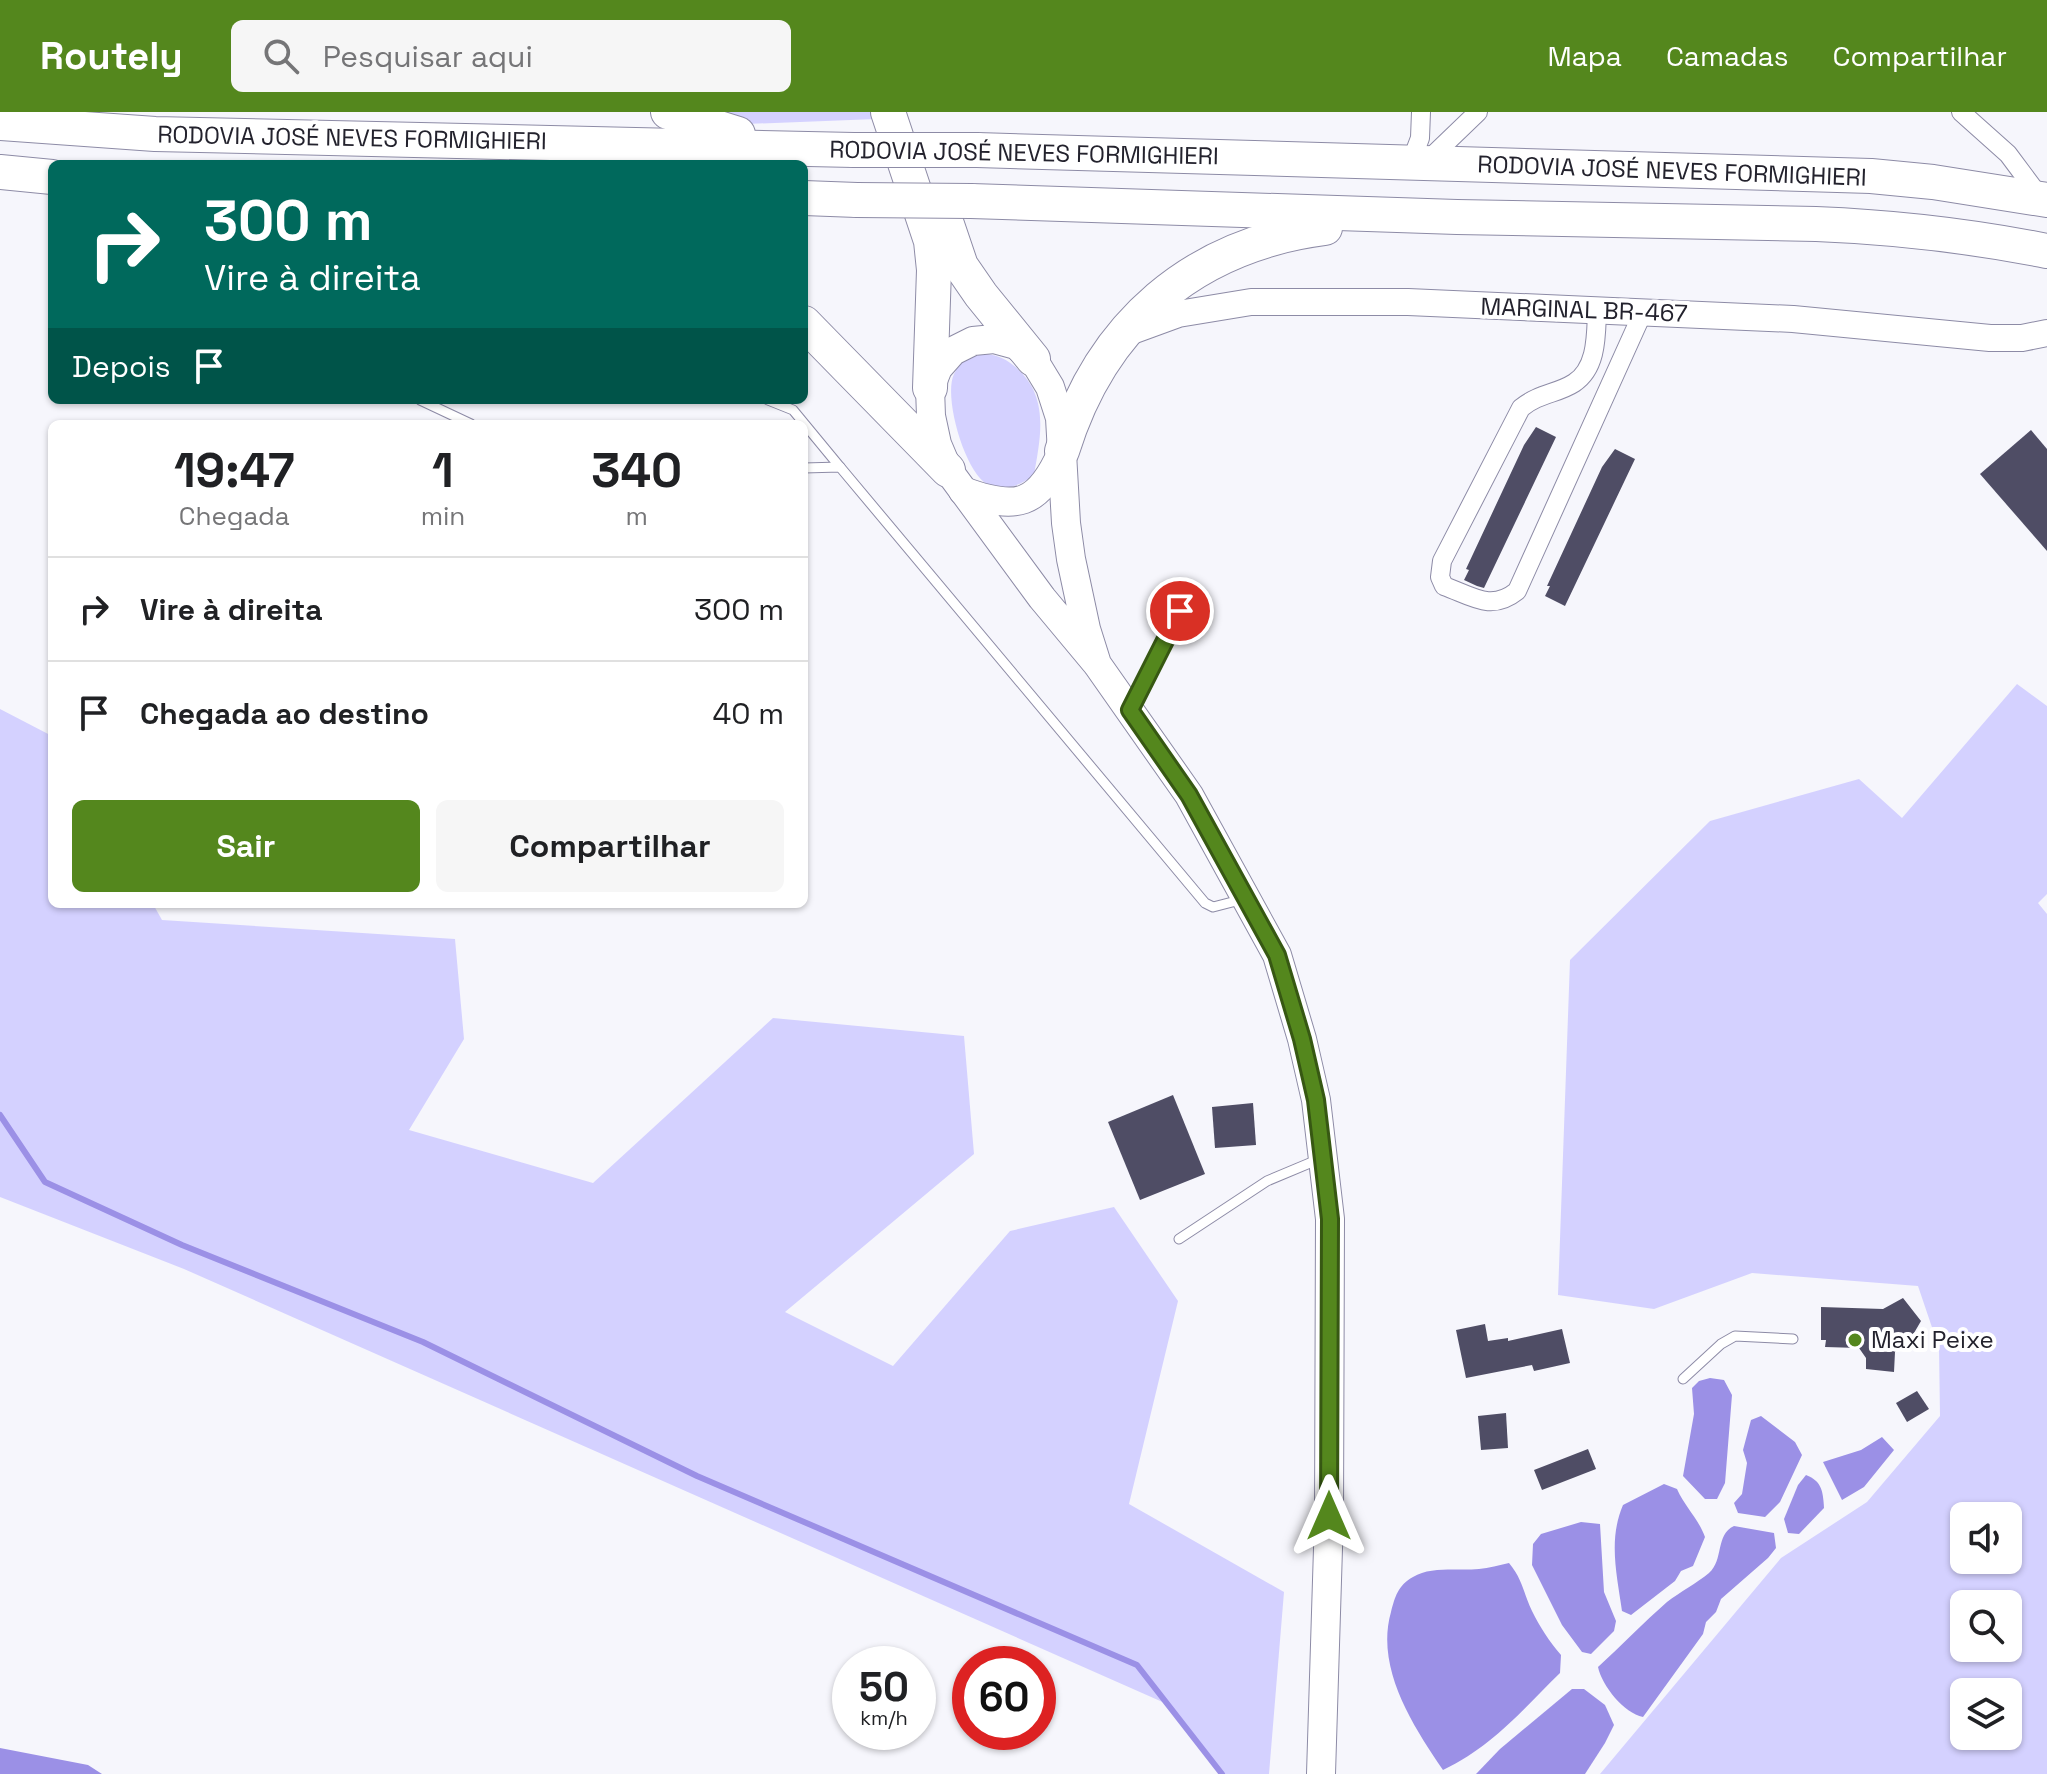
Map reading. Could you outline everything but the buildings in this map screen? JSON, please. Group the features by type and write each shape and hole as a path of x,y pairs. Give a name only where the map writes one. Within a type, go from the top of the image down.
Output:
{"highway":[{"path":"155,134 283,112"},
{"path":"668,112 742,135 854,150"},
{"path":"888,112 931,241 934,270 930,388"},
{"path":"910,112 961,266 1033,359"},
{"name":"RODOVIA JOSÉ NEVES FORMIGHIERI","path":"0,123 155,134 977,150 1871,176 1933,182 2044,200"},
{"path":"0,172 48,177"},
{"name":"RODOVIA JOSÉ NEVES FORMIGHIERI","path":"808,198 1867,226 1997,241 2047,251"},
{"path":"1062,451 1080,400 1123,334 1168,289 1195,271 1251,244 1289,233 1356,224 1457,217"},
{"path":"808,327 956,480"}],"main road":[{"name":"MARGINAL BR-467","path":"1123,334 1178,314 1251,302 1408,302 1793,319 1990,338 2022,338 2047,333"},
{"path":"1097,664 1083,618 1071,559 1060,418 1050,387 1033,359 1016,345 994,339 973,341 953,351 938,368 930,388 931,416 937,444 956,480 1042,598 1097,664 1189,795 1277,955 1302,1039 1316,1100 1330,1219 1329,1488 1321,1774"},
{"path":"956,480 990,501 1011,502 1034,495 1051,477 1062,451"}],"street":[{"path":"1418,162 1421,112"},
{"path":"1418,162 1478,112"},
{"path":"1961,112 2008,154 2044,200"},
{"path":"1597,312 1596,347 1585,372 1573,383 1534,397 1521,408 1442,561 1440,577 1444,586 1492,603 1504,602 1517,591 1643,312"},
{"path":"1596,347 1626,349"}],"lane":[{"path":"428,404 462,420"},
{"path":"778,404 793,410 801,420"},
{"path":"808,428 1205,903 1213,907 1247,898"},
{"path":"808,468 840,467"},
{"path":"1130,710 1180,611"},
{"path":"1179,1239 1267,1181 1324,1157"},
{"path":"1683,1379 1721,1344 1735,1336 1793,1339"}],"shaded area":[{"path":"703,112 873,112 876,119 746,124"},
{"path":"984,354 999,357 1013,365 1025,376 1038,402 1040,430 1034,475 1012,487 993,487 979,477 964,450 954,416 951,385 954,374 966,360"},
{"path":"2017,684 2047,706 2047,894 2038,903 2047,914 2047,1774 1600,1774 1781,1558 1867,1502 1940,1416 1939,1348 1918,1286 1752,1273 1654,1309 1558,1295 1570,960 1710,821 1859,779 1902,818"},
{"path":"0,709 48,734 48,908 155,908 162,920 455,939 464,1039 409,1130 593,1183 773,1018 964,1036 974,1154 785,1312 893,1366 1010,1231 1114,1207 1178,1301 1129,1504 1284,1592 1269,1774 1222,1774 1167,1704 1056,1655 1056,1646 1036,1646 184,1269 0,1197"},
{"path":"1710,1378 1724,1380 1732,1395 1725,1483 1717,1499 1705,1499 1683,1476 1694,1414 1692,1388 1699,1381"},
{"path":"1761,1416 1795,1442 1802,1455 1780,1502 1765,1517 1738,1513 1734,1503 1742,1494 1747,1463 1743,1450 1751,1420"},
{"path":"1882,1437 1894,1450 1864,1487 1842,1500 1823,1462 1861,1450"},
{"path":"1806,1475 1821,1488 1824,1508 1799,1534 1788,1533 1784,1519 1798,1485"},
{"path":"1664,1484 1677,1489 1705,1537 1693,1566 1681,1571 1675,1581 1631,1615 1622,1611 1616,1571 1618,1518 1623,1505"},
{"path":"1581,1522 1600,1524 1604,1592 1616,1621 1614,1631 1591,1654 1582,1652 1562,1625 1532,1565 1533,1544 1541,1534"},
{"path":"1734,1526 1774,1533 1776,1548 1721,1599 1716,1612 1706,1622 1703,1634 1643,1717 1636,1714 1615,1698 1598,1667 1667,1602 1714,1568 1724,1535"},
{"path":"1509,1563 1538,1623 1561,1655 1560,1673 1492,1738 1443,1770 1409,1715 1393,1675 1387,1633 1394,1601 1404,1584 1420,1574"},
{"path":"1572,1689 1584,1689 1605,1705 1614,1725 1585,1774 1476,1774 1500,1749"},
{"path":"0,1748 88,1765 102,1774 0,1774"}],"waterway":[{"path":"0,1115 45,1182 182,1245 423,1342 697,1476 1137,1665 1222,1774"}],"place":[{"name":"Maxi Peixe","path":"1855,1340"}],"route":[{"path":"1180,611 1130,710 1189,795 1277,955 1302,1039 1316,1100 1330,1219 1329,1516"}]}
